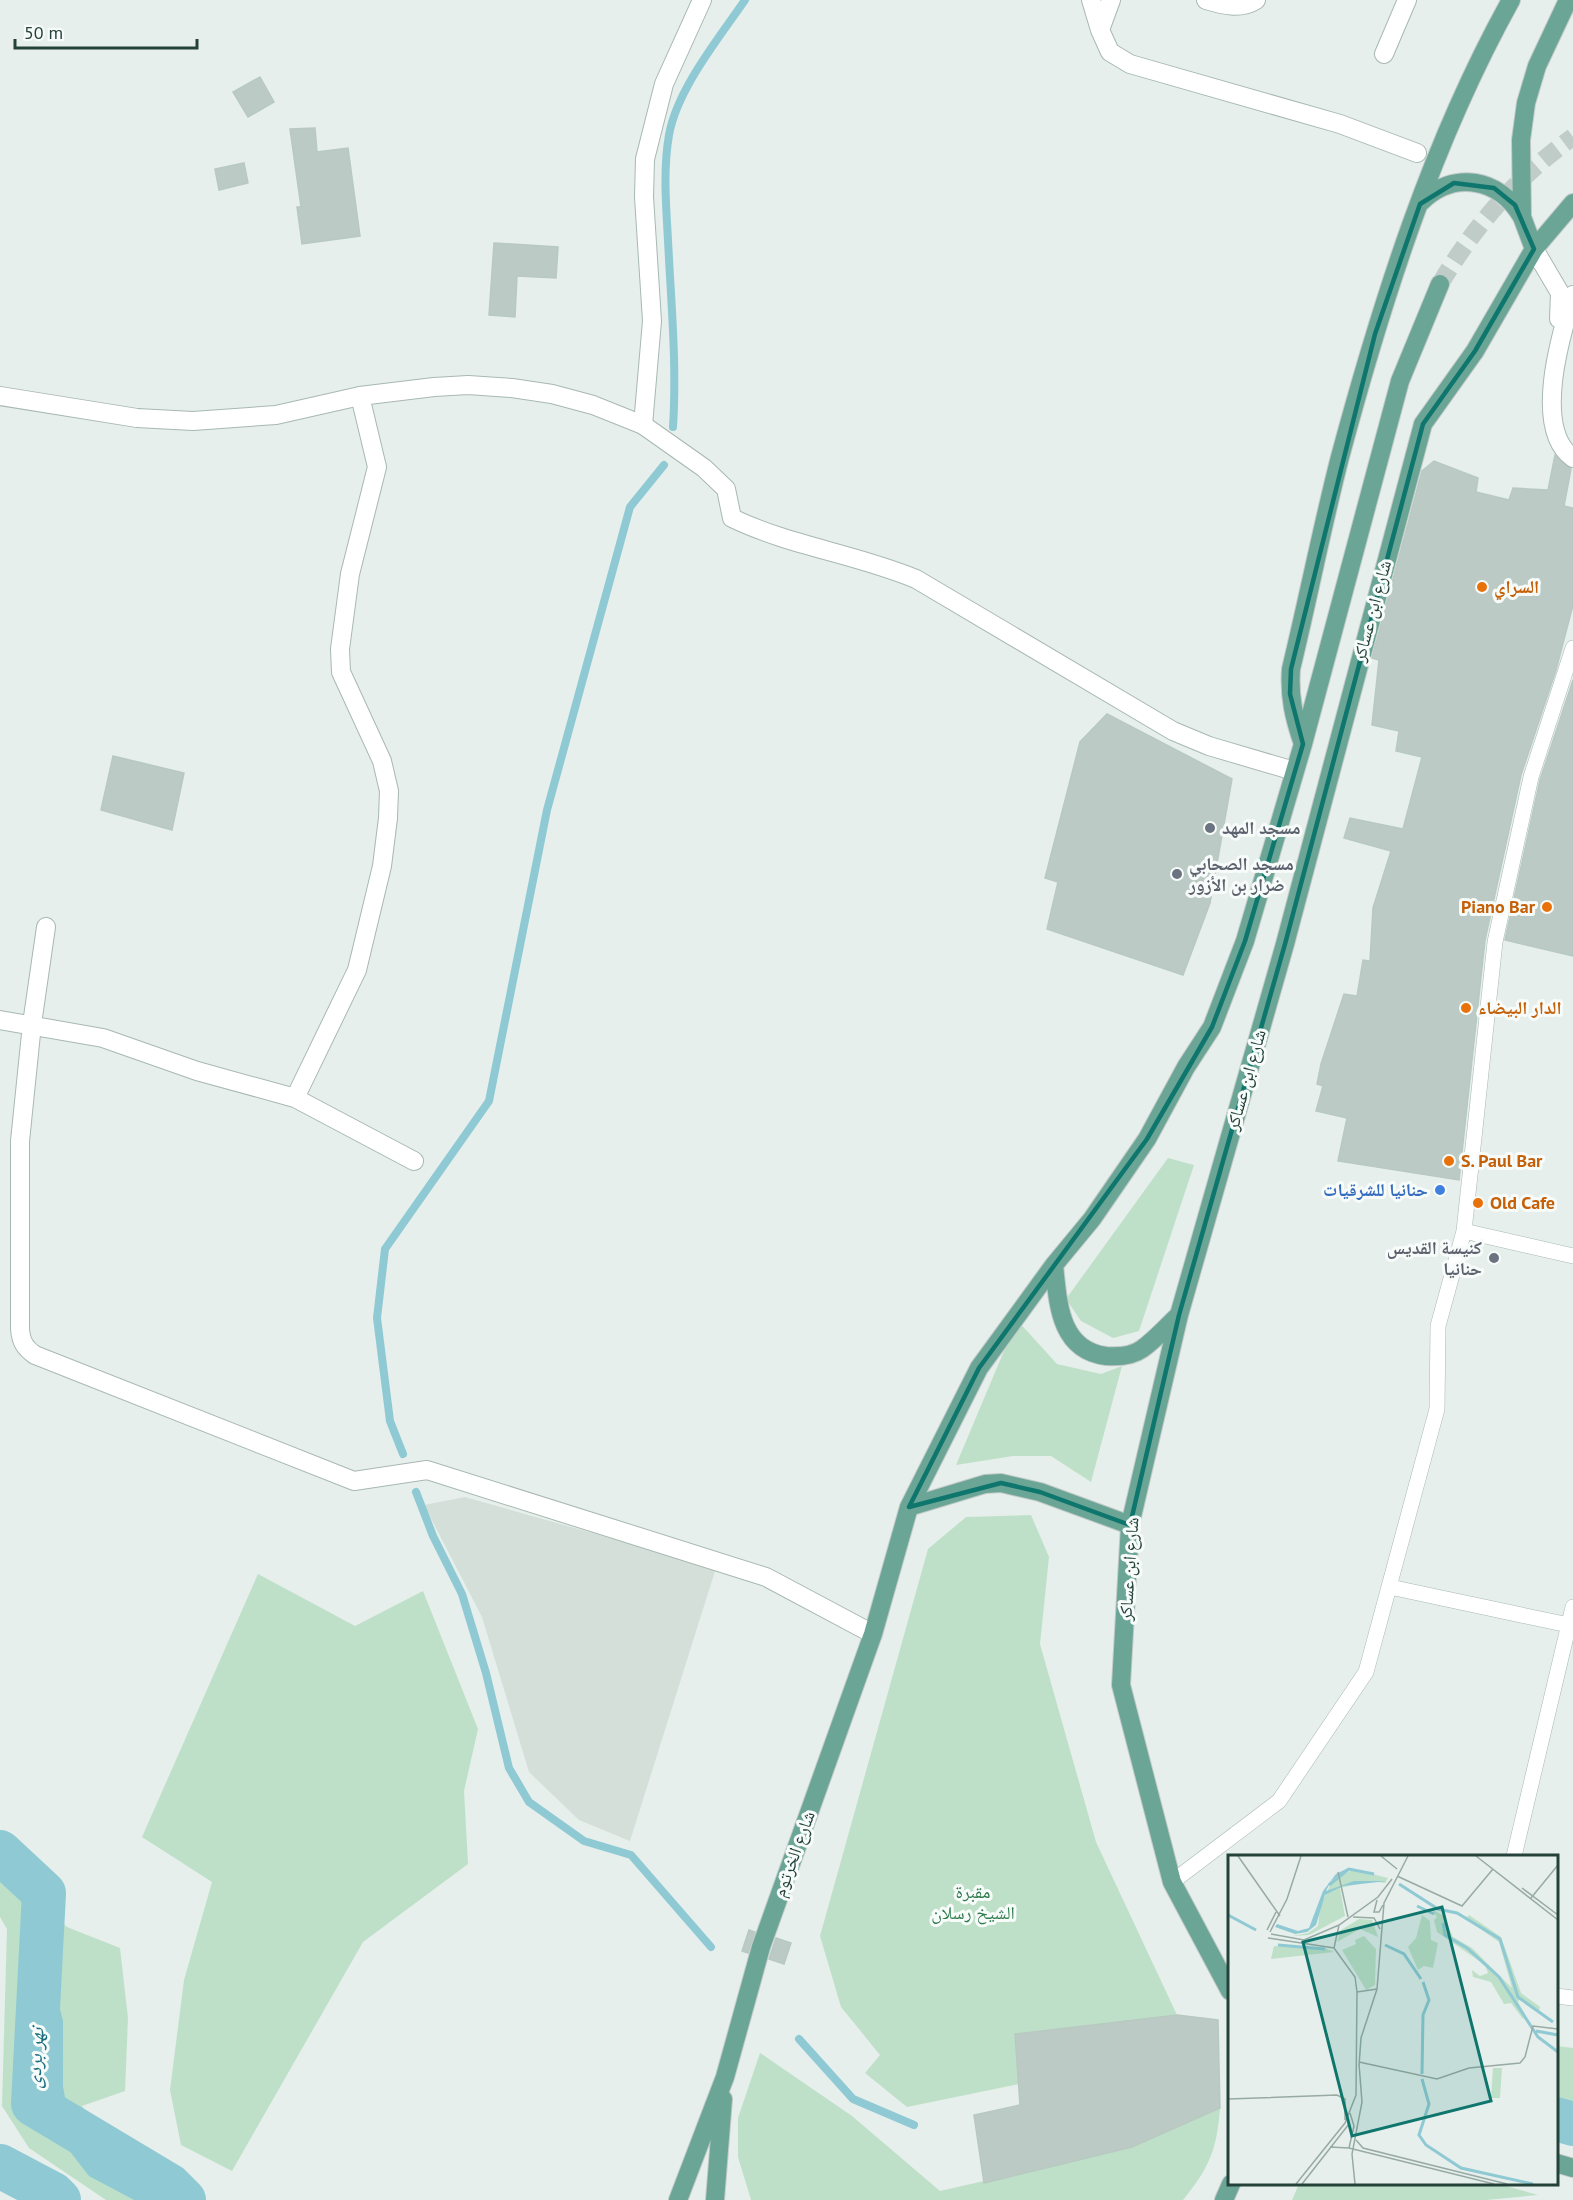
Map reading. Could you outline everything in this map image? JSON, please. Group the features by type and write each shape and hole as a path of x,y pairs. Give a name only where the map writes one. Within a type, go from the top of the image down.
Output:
{"main road":[{"path":"1302,744 1290,694 1291,669 1340,459 1375,334 1447,133 1483,50 1512,0"},
{"path":"1522,217 1521,140 1526,103 1537,66 1568,0"},
{"path":"1420,204 1441,187 1468,181 1481,183 1506,195 1522,217 1534,249"},
{"name":"شارع ابن عساكر","path":"1228,1987 1172,1882 1121,1685 1130,1525 1179,1315 1285,944 1423,424 1475,351 1534,249 1573,203"},
{"name":"شارع ابن عساكر","path":"909,1507 980,1368 1054,1265 1092,1219 1147,1139 1185,1067 1212,1027 1245,941 1302,744 1400,381 1440,284"},
{"path":"1054,1265 1059,1312 1063,1325 1080,1345 1091,1351 1116,1357 1141,1350 1179,1315"},
{"path":"909,1507 974,1487 1001,1483 1040,1492 1130,1525"},
{"name":"شارع الخرتوم","path":"678,2200 725,2077 760,1947 873,1634 909,1507"},
{"path":"715,2200 725,2077"},
{"path":"1558,2163 1573,2168"},
{"path":"1224,2200 1231,2185"}],"street":[{"path":"1091,0 1100,30 1110,52 1130,64 1340,124 1417,153"},
{"path":"1100,30 1111,0"},
{"path":"1206,0 1230,6 1250,4 1256,0"},
{"path":"1384,54 1407,0"},
{"path":"643,425 652,321 644,197 645,159 664,84 694,3"},
{"path":"1534,249 1560,293 1560,338 1551,414 1557,438 1573,458"},
{"path":"1560,338 1573,295"},
{"path":"0,396 137,418 193,421 276,415 360,396 468,385 512,388 592,405 643,425 704,468 726,489 732,518 772,534 885,566 916,579 1173,730 1209,746 1294,771"},
{"path":"295,1098 357,970 382,866 388,818 389,791 382,761 341,672 340,649 350,574 377,467 360,396"},
{"path":"1172,1882 1279,1801 1366,1672 1437,1409 1438,1326 1464,1231 1495,942 1531,777 1573,648"},
{"path":"46,927 32,1024 20,1141 20,1329 21,1340 34,1355 354,1481 427,1470 766,1577 873,1634"},
{"path":"0,1020 103,1038 197,1071 295,1098 414,1161"},
{"path":"1464,1231 1573,1256"},
{"path":"1390,1587 1571,1626"},
{"path":"1514,1855 1571,1626 1573,1607"},
{"path":"1558,1996 1573,1998"}],"highlighted area":[{"path":"1454,183 1494,188 1515,205 1534,249 1475,351 1423,424 1285,944 1179,1315 1130,1525 1040,1492 1001,1483 909,1507 979,1368 1147,1139 1212,1027 1245,941 1303,744 1290,694 1291,669 1375,334 1420,204"}],"shaded area":[{"path":"465,1497 716,1568 630,1841 579,1820 529,1772 482,1617 424,1505"}],"green space":[{"path":"1168,1158 1194,1165 1139,1331 1113,1338 1081,1321 1066,1299"},
{"path":"1017,1320 1057,1364 1101,1374 1122,1366 1091,1482 1051,1456 1013,1456 956,1465"},
{"name":"مقبرة الشيخ رسلان","path":"1031,1515 1049,1557 1040,1644 1096,1842 1177,2015 1019,2084 907,2107 865,2073 880,2055 841,2007 820,1936 928,1549 966,1517"},
{"path":"258,1574 355,1626 423,1591 478,1729 464,1791 468,1864 363,1942 232,2171 181,2145 170,2090 184,1980 212,1882 142,1837"},
{"path":"0,1856 19,1881 67,1927 120,1948 128,2018 125,2091 82,2106 157,2195 153,2200 106,2200 29,2148 2,2106 7,1929 0,1917"},
{"path":"1558,2046 1573,2048 1573,2113 1558,2108"},
{"path":"760,2053 852,2116 940,2191 1132,2147 1220,2108 1217,2136 1205,2168 1183,2200 751,2200 738,2157 738,2118"},
{"path":"1299,2185 1503,2185 1538,2195 1486,2200 1292,2200"}],"water":[{"path":"41,1934 63,2021 63,2086 70,2126 170,2186 184,2200 134,2200 89,2176 33,2104"}],"building":[{"path":"260,77 274,102 248,117 233,92"},
{"path":"315,128 317,152 348,148 360,236 302,244 297,207 301,207 290,129"},
{"path":"244,163 248,183 219,190 215,169"},
{"path":"494,243 558,247 556,278 517,276 515,317 489,315"},
{"path":"1555,455 1571,469 1564,506 1573,508 1573,605 1556,670 1521,775 1485,940 1459,1180 1338,1161 1347,1118 1316,1111 1323,1086 1317,1084 1321,1064 1344,994 1357,996 1363,960 1370,961 1373,908 1391,851 1344,838 1350,818 1403,829 1422,757 1396,751 1399,731 1372,725 1379,660 1372,658 1422,471 1434,461 1478,478 1476,492 1509,500 1513,488 1548,490"},
{"path":"1573,680 1573,956 1505,940 1540,780"},
{"path":"1107,714 1232,779 1210,903 1183,975 1047,929 1058,882 1045,878 1080,742"},
{"path":"113,756 184,773 172,830 101,810"},
{"path":"749,1930 755,1932 748,1953 742,1951"},
{"path":"776,1938 791,1943 784,1964 769,1959"},
{"path":"1177,2015 1218,2020 1220,2108 1132,2147 984,2183 974,2115 1020,2105 1015,2034"}],"waterway":[{"path":"673,427 674,356 666,187 669,135 673,118 700,64 745,0"},
{"path":"403,1454 390,1421 377,1318 385,1249 489,1101 547,810 630,507 664,465"},
{"path":"416,1492 433,1536 462,1594 486,1673 509,1768 529,1802 584,1841 631,1855 711,1947"},
{"name":"نهر بردى","path":"0,1852 44,1893 33,2104 170,2186 184,2200"},
{"path":"799,2039 853,2099 914,2125"},
{"path":"1558,2120 1573,2124"},
{"name":"نهر بردى","path":"0,2166 53,2194 59,2200"}],"tunnel":[{"path":"1440,284 1453,262 1499,203 1553,152 1573,137"}],"place":[{"name":"السراي","path":"1482,587"},
{"name":"مسجد المهد","path":"1210,828"},
{"name":"مسجد الصحابي ضرار بن الأزور","path":"1177,874"},
{"name":"Piano Bar","path":"1547,907"},
{"name":"الدار البيضاء","path":"1466,1008"},
{"name":"S. Paul Bar","path":"1449,1161"},
{"name":"حنانيا للشرقيات","path":"1440,1190"},
{"name":"Old Cafe","path":"1478,1203"},
{"name":"كنيسة القديس حنانيا","path":"1494,1258"}]}
